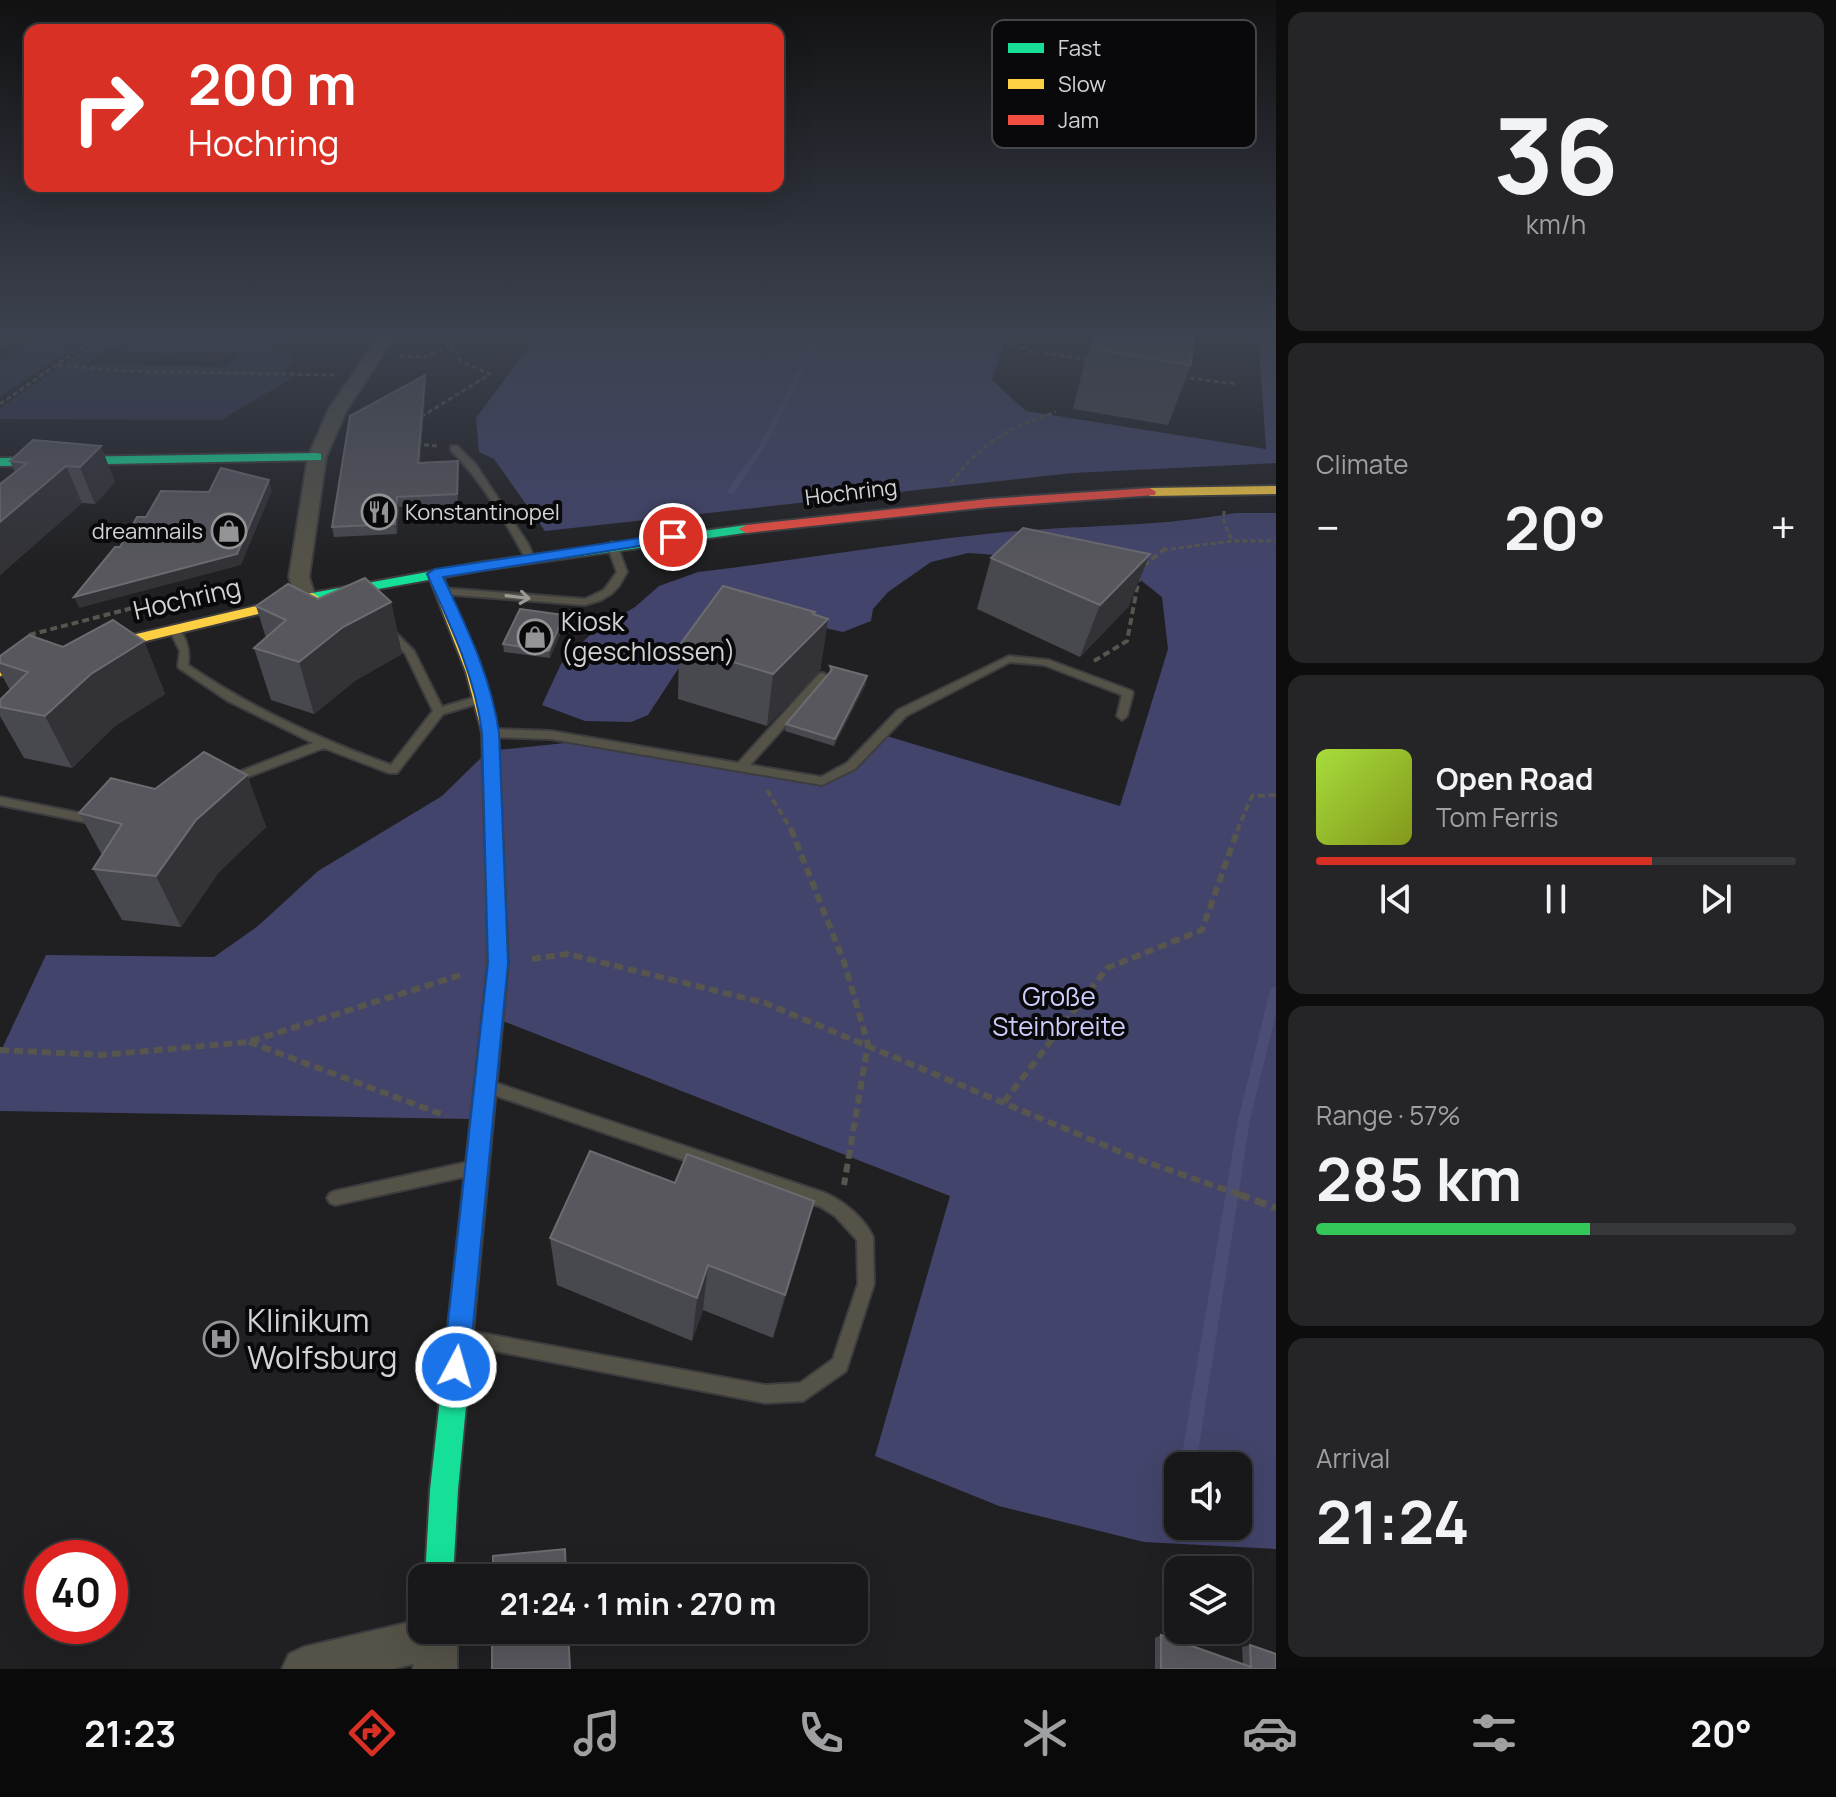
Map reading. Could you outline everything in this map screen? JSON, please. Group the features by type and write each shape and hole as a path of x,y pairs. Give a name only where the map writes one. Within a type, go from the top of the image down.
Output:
{"street":[{"path":"305,599 299,577 317,457 338,410"},
{"path":"0,462 317,457"},
{"name":"Hochring","path":"0,671 305,599 438,582 529,557 612,545 946,505 1161,492 1276,490"},
{"path":"438,582 467,645 486,699 490,733 498,963 475,1168 440,1564"},
{"path":"304,1669 436,1645"}],"lane":[{"path":"454,448 473,467 529,557"},
{"path":"438,582 537,600 594,600 616,586 622,572 612,545"},
{"path":"382,625 409,651 439,711"},
{"path":"174,629 185,651 183,666 225,697 322,744 393,770 439,711 486,699"},
{"path":"490,733 551,735 822,781 851,766 902,713 1009,659 1045,662 1128,693 1122,716"},
{"path":"748,767 775,728 798,709 823,676"},
{"path":"218,785 322,744"},
{"path":"0,801 115,825"},
{"path":"459,1337 765,1394 803,1392 840,1365 866,1284 865,1237 841,1211 825,1201 485,1086"},
{"path":"335,1198 475,1168"}],"path":[{"path":"409,424 432,410"},
{"path":"944,494 971,456 1007,428 1056,412"},
{"path":"415,443 454,448"},
{"path":"1077,672 1127,641 1141,568 1166,548 1232,541 1276,541"},
{"path":"748,767 791,830 844,962 868,1044 841,1211"},
{"path":"1004,1102 1107,968 1202,930 1227,855 1252,796 1276,795"},
{"path":"0,1050 102,1055 248,1042 498,963 568,954 765,1003 1135,1158 1276,1208"},
{"path":"248,1042 480,1129"}],"shaded area":[{"path":"0,410 238,410 221,420 0,419"}],"green space":[{"path":"482,410 1025,410 1266,449 1263,410 1276,410 1276,463 1072,473 545,531 494,459 479,452 476,418"},
{"name":"Große Steinbreite","path":"1235,513 1276,513 1276,1549 1144,1542 999,1506 875,1456 950,1196 485,1014 469,1119 0,1111 0,1053 46,955 214,957 258,926 318,871 442,796 488,751 584,741 822,781 852,766 880,734 1120,806 1168,649 1162,597 1138,578 1097,562 968,553 931,562 888,592 873,609 871,621 843,632 803,623 684,660 648,715 631,722 585,721 542,705 561,664 592,633 635,607 659,586 698,572 966,536 1149,523"}],"building":[{"path":"361,410 422,410 418,463 458,461 457,494 397,497 395,524 332,527 350,416"},
{"path":"33,440 101,446 80,467 66,466 0,522 0,484 27,463 10,461"},
{"path":"221,468 269,480 237,554 74,597 115,547 120,547 137,517 146,517 161,491 209,492"},
{"path":"1023,528 1150,554 1100,605 991,558"},
{"path":"365,578 391,602 343,627 299,662 254,648 286,620 256,606 288,584 318,599"},
{"path":"723,586 815,612 813,614 828,619 773,674 679,646"},
{"name":"Kiosk (geschlossen)","path":"520,609 564,615 549,651 503,644"},
{"path":"113,620 144,641 91,674 45,716 0,707 0,700 28,672 0,663 0,656 29,635 63,647"},
{"path":"830,666 867,676 835,739 786,724 832,670"},
{"path":"204,752 247,775 196,820 156,876 93,869 122,824 79,813 111,778 155,789"},
{"path":"590,1151 675,1183 687,1154 814,1201 785,1295 708,1265 697,1298 550,1238"},
{"path":"565,1549 566,1564 493,1564 493,1556"},
{"path":"1161,1635 1164,1636 1164,1644 1186,1644 1251,1667 1250,1645 1276,1654 1276,1669 1161,1669"},
{"path":"492,1644 569,1644 570,1669 492,1669"}],"waterway":[{"path":"731,491 761,448 781,410"},
{"path":"1190,1452 1244,1120 1276,991"}],"traffic: fast":[{"path":"0,462 317,457"},
{"path":"312,597 483,566 746,529"},
{"path":"440,1564 444,1490 498,963 496,899"}],"traffic: slow":[{"path":"1150,492 1276,490"},
{"path":"435,574 473,672 490,733 496,899"},
{"path":"0,671 312,597"}],"traffic: jam":[{"path":"746,529 988,503 1150,492"}],"place":[{"name":"Konstantinopel","path":"379,512"},
{"name":"dreamnails","path":"229,531"},
{"name":"Kiosk (geschlossen)","path":"535,637"},
{"name":"Klinikum Wolfsburg","path":"221,1339"}],"route":[{"path":"456,1367 498,963 490,733 486,699 467,645 435,574 673,537"}]}
